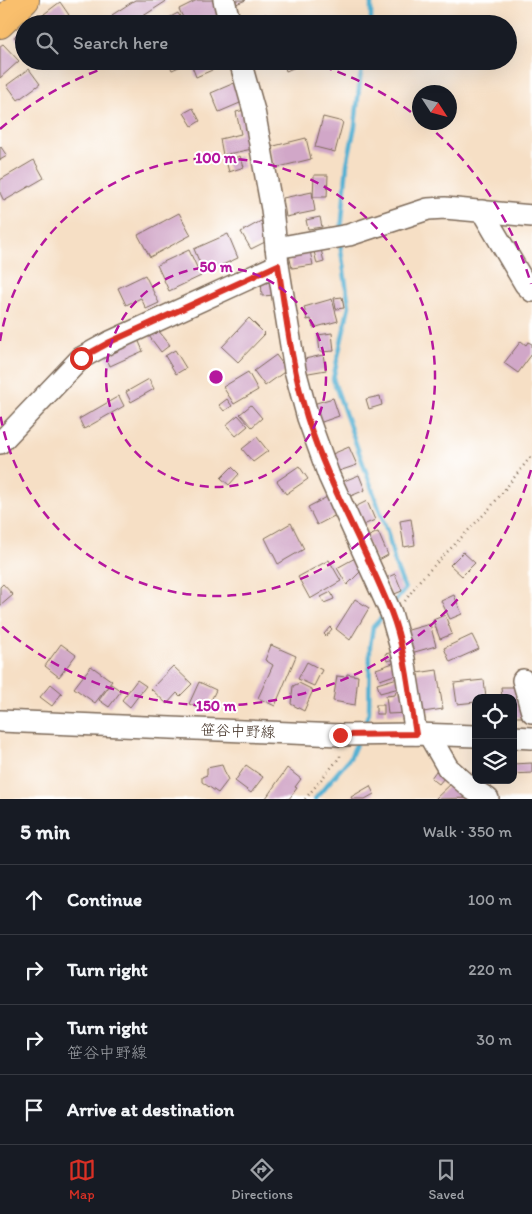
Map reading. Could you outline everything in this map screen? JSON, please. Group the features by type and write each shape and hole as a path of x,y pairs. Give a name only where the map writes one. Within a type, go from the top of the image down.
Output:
{"main road":[{"path":"0,24 25,0"}],"street":[{"path":"224,0 228,15"},
{"path":"243,70 254,111 272,209 277,257 295,370 308,418 328,476 390,611 422,734 448,768 488,799"},
{"path":"0,443 81,358 277,257 428,209 445,208 532,216"},
{"path":"482,211 525,284 532,291"},
{"path":"523,680 532,712"},
{"name":"笹谷中野線","path":"0,720 342,735 422,734 472,736"},
{"path":"517,738 532,738"}],"path":[{"path":"390,611 490,508 532,455"},
{"path":"305,799 340,757 342,735"}],"building":[{"path":"135,0 168,0 145,15 112,15"},
{"path":"197,0 216,0 222,13 218,15 182,15 179,9"},
{"path":"234,0 246,0 236,4"},
{"path":"60,2 69,15 45,15"},
{"path":"3,44 15,57 15,65 0,78 0,46"},
{"path":"28,70 30,70 40,84 18,100 7,85"},
{"path":"193,70 212,70 196,77"},
{"path":"239,81 247,100 219,112 211,93"},
{"path":"193,108 200,121 192,126 184,113"},
{"path":"249,109 257,148 223,155 220,139 241,134 236,112"},
{"path":"323,117 343,122 335,152 315,147"},
{"path":"306,138 311,159 275,168 270,147"},
{"path":"0,148 7,156 0,160"},
{"path":"240,156 244,167 229,172 226,161"},
{"path":"34,160 44,178 4,201 0,193 0,180"},
{"path":"314,175 328,175 327,197 313,197"},
{"path":"312,192 315,211 286,217 283,198"},
{"path":"179,213 191,235 150,257 138,235"},
{"path":"320,217 322,227 308,229 306,220"},
{"path":"261,221 271,239 251,249 241,232"},
{"path":"228,234 238,258 204,273 194,249"},
{"path":"320,245 324,262 317,264 313,247"},
{"path":"189,250 201,276 169,291 157,265"},
{"path":"310,251 313,265 292,268 289,255"},
{"path":"145,275 159,303 146,309 141,298 126,305 118,288"},
{"path":"273,276 275,295 262,296 261,277"},
{"path":"342,297 344,308 336,309 334,298"},
{"path":"332,299 338,321 313,328 311,319 307,320 304,307"},
{"path":"249,318 265,334 238,362 222,347"},
{"path":"158,330 170,345 161,352 149,336"},
{"path":"332,333 334,351 320,352 318,335"},
{"path":"137,337 143,351 110,366 104,352"},
{"path":"521,341 526,345 528,342 532,344 532,354 518,373 504,363"},
{"path":"175,350 186,368 176,374 165,356"},
{"path":"276,355 287,370 265,386 254,371"},
{"path":"323,355 326,370 303,374 300,360"},
{"path":"248,372 258,390 234,404 223,387"},
{"path":"149,379 154,389 131,402 126,392"},
{"path":"119,396 124,406 84,429 79,419"},
{"path":"380,396 382,405 369,409 366,399"},
{"path":"333,398 339,416 319,423 313,404"},
{"path":"227,399 232,406 224,411 219,405"},
{"path":"251,405 262,418 252,427 240,414"},
{"path":"238,415 248,426 236,436 226,425"},
{"path":"257,437 268,451 253,462 242,449"},
{"path":"349,447 357,465 336,472 330,455"},
{"path":"299,466 308,479 286,494 277,481"},
{"path":"232,467 239,474 229,485 221,478"},
{"path":"359,475 365,490 346,498 339,483"},
{"path":"329,496 338,514 317,525 308,507"},
{"path":"367,501 375,520 361,526 353,508"},
{"path":"411,519 415,545 404,547 400,521"},
{"path":"291,523 304,549 278,564 265,538"},
{"path":"378,532 388,555 377,561 365,538"},
{"path":"463,552 475,563 462,576 450,565"},
{"path":"357,557 363,569 347,585 337,568"},
{"path":"329,560 341,581 310,599 298,577"},
{"path":"395,574 402,591 392,595 384,579"},
{"path":"3,584 13,595 0,606 0,587"},
{"path":"331,592 334,599 324,603 321,597"},
{"path":"454,595 462,614 450,619 441,601"},
{"path":"355,599 369,608 350,640 336,629"},
{"path":"445,615 452,634 440,639 433,620"},
{"path":"430,624 436,646 411,653 405,631"},
{"path":"330,627 332,629 326,636 324,634"},
{"path":"472,635 479,649 450,662 444,648"},
{"path":"61,644 76,655 59,677 45,666"},
{"path":"271,645 296,656 275,706 258,698 273,665 265,660"},
{"path":"394,652 395,659 387,661 385,654"},
{"path":"307,662 322,670 314,686 298,679"},
{"path":"396,662 400,673 380,680 376,669"},
{"path":"91,666 112,681 95,703 74,688"},
{"path":"173,666 192,684 180,696 177,693 167,704 151,689"},
{"path":"437,670 443,709 423,712 417,673"},
{"path":"347,674 358,676 355,705 333,701 337,676 346,677"},
{"path":"401,677 403,687 380,693 377,684"},
{"path":"137,680 146,686 130,707 122,700"},
{"path":"484,680 486,694 472,694 472,702 457,704 454,683"},
{"path":"199,682 216,690 206,711 189,704"},
{"path":"299,683 313,690 304,711 291,704 293,686"},
{"path":"51,684 62,693 52,706 40,697"},
{"path":"111,684 121,691 109,707 99,700"},
{"path":"501,687 520,687 525,717 517,717 517,694 502,694"},
{"path":"405,690 408,713 388,714 386,696 395,695 396,691"},
{"path":"376,705 384,705 384,714 376,714"},
{"path":"532,763 532,773 517,774 517,764"},
{"path":"222,765 228,780 218,793 202,782 202,777 207,775 207,768"},
{"path":"246,765 263,777 251,793 235,781"},
{"path":"287,768 301,779 295,787 297,788 289,799 267,799 266,798"},
{"path":"436,771 444,778 439,784 431,778"},
{"path":"453,782 469,798 435,799"},
{"path":"370,786 374,794 365,799 352,799 351,797"}],"waterway":[{"path":"371,0 371,15"},
{"path":"341,231 347,164 355,126 362,70"},
{"path":"340,243 349,306 333,379 388,534 395,564 405,589 393,604"},
{"path":"363,728 369,712 370,646 373,627 385,614"},
{"path":"315,799 350,758 358,740"}],"route":[{"path":"81,358 110,342 278,265 295,370 308,418 328,476 391,613 404,659 416,734 340,735"}]}
